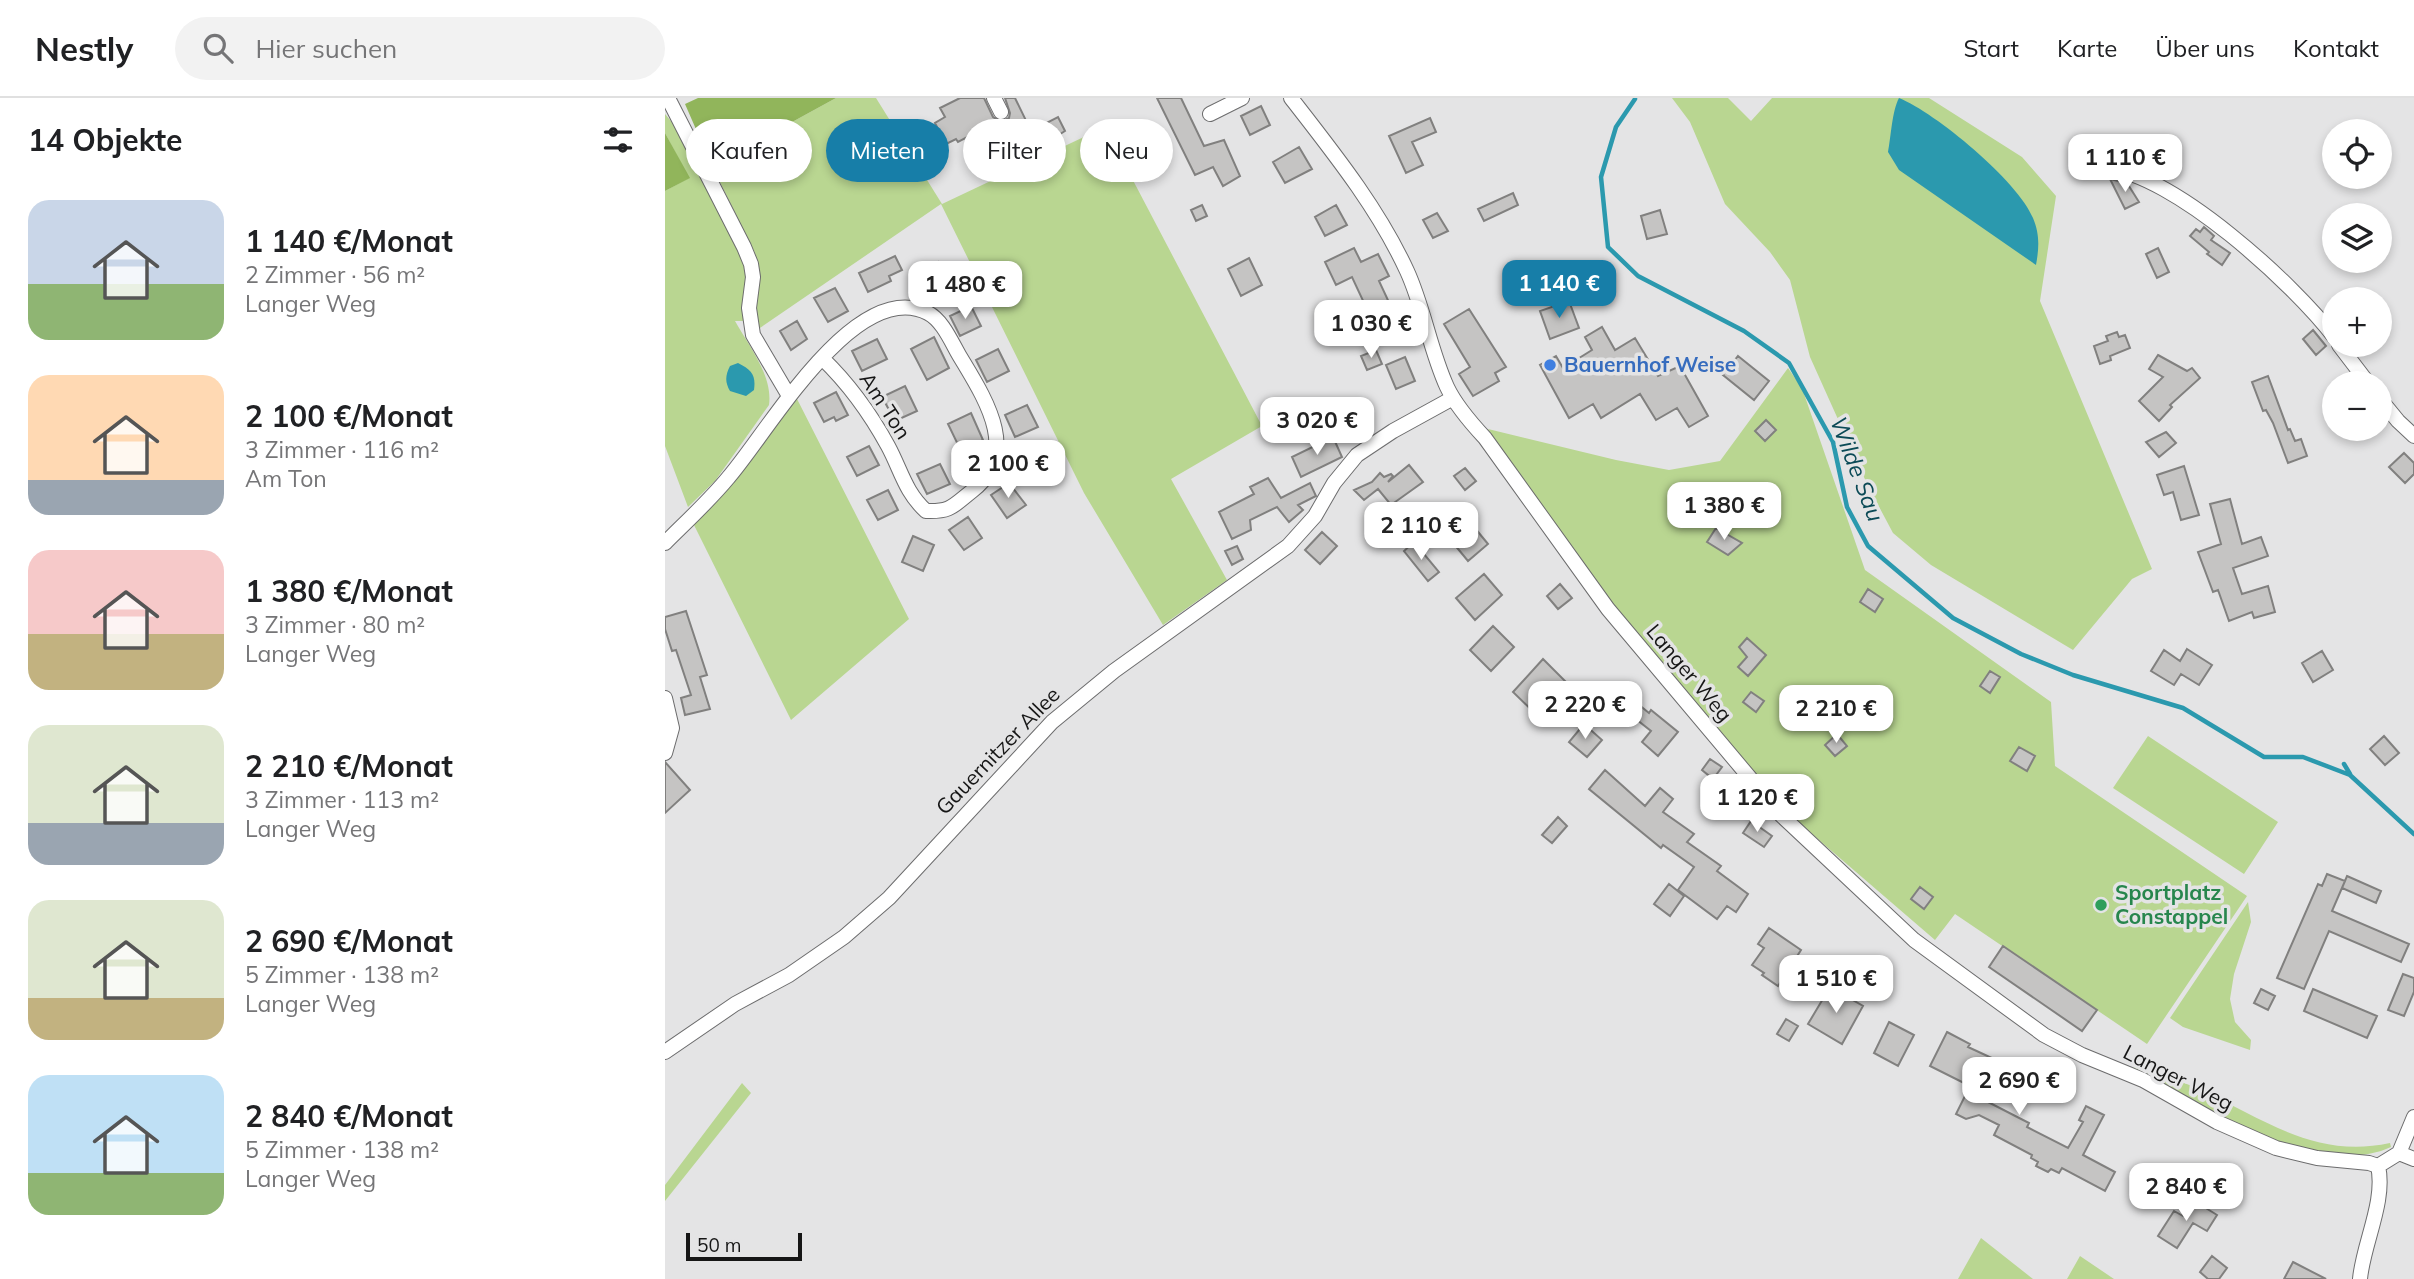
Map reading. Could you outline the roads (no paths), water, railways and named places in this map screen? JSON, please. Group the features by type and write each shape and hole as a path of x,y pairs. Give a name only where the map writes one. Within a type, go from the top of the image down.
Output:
{"street":[{"path":"668,98 751,264 753,277 749,308 753,335 789,396"},
{"path":"994,98 1001,112"},
{"path":"1210,114 1242,98"},
{"name":"Langer Weg","path":"1291,98 1359,190 1407,270 1453,398 1608,608 1782,816 1914,940 2044,1035 2082,1055 2143,1080 2217,1122 2256,1140 2317,1158 2378,1166"},
{"path":"2105,169 2123,170 2191,205 2251,252 2322,324"},
{"name":"Am Ton","path":"665,543 729,477 789,396 822,358 842,339 882,312 904,306 930,313 944,329 974,379 997,432 993,469 982,483 946,512 926,511 912,499 888,446 857,395 822,358"},
{"path":"2348,357 2359,371"},
{"name":"Gauernitzer Allee","path":"665,1052 735,1004 789,975 844,937 889,898 1052,722 1114,671 1288,546 1315,516 1334,483 1357,455 1393,431 1453,398"},
{"path":"2392,414 2414,436"},
{"path":"665,698 672,728 665,753"},
{"path":"2360,1279 2362,1261 2379,1197 2378,1166 2399,1153 2414,1117"},
{"path":"2399,1153 2414,1159"}],"water":[{"path":"1899,98 1954,133 2011,186 2033,218 2037,230 2036,265 1899,170 1888,152"},
{"path":"738,363 754,377 754,390 746,396 730,391 727,385 726,376 730,366"}],"waterway":[{"name":"Wilde Sau","path":"1635,99 1616,127 1601,177 1608,247 1638,276 1744,331 1789,363 1833,442 1847,507 1868,546 1953,618 2021,654 2073,675 2183,708 2264,757 2303,757 2350,775 2414,834"},
{"path":"2344,764 2350,774"}],"place":[{"name":"Bauernhof Weise","path":"1550,365"},
{"name":"Sportplatz Constappel","path":"2101,905"}]}
